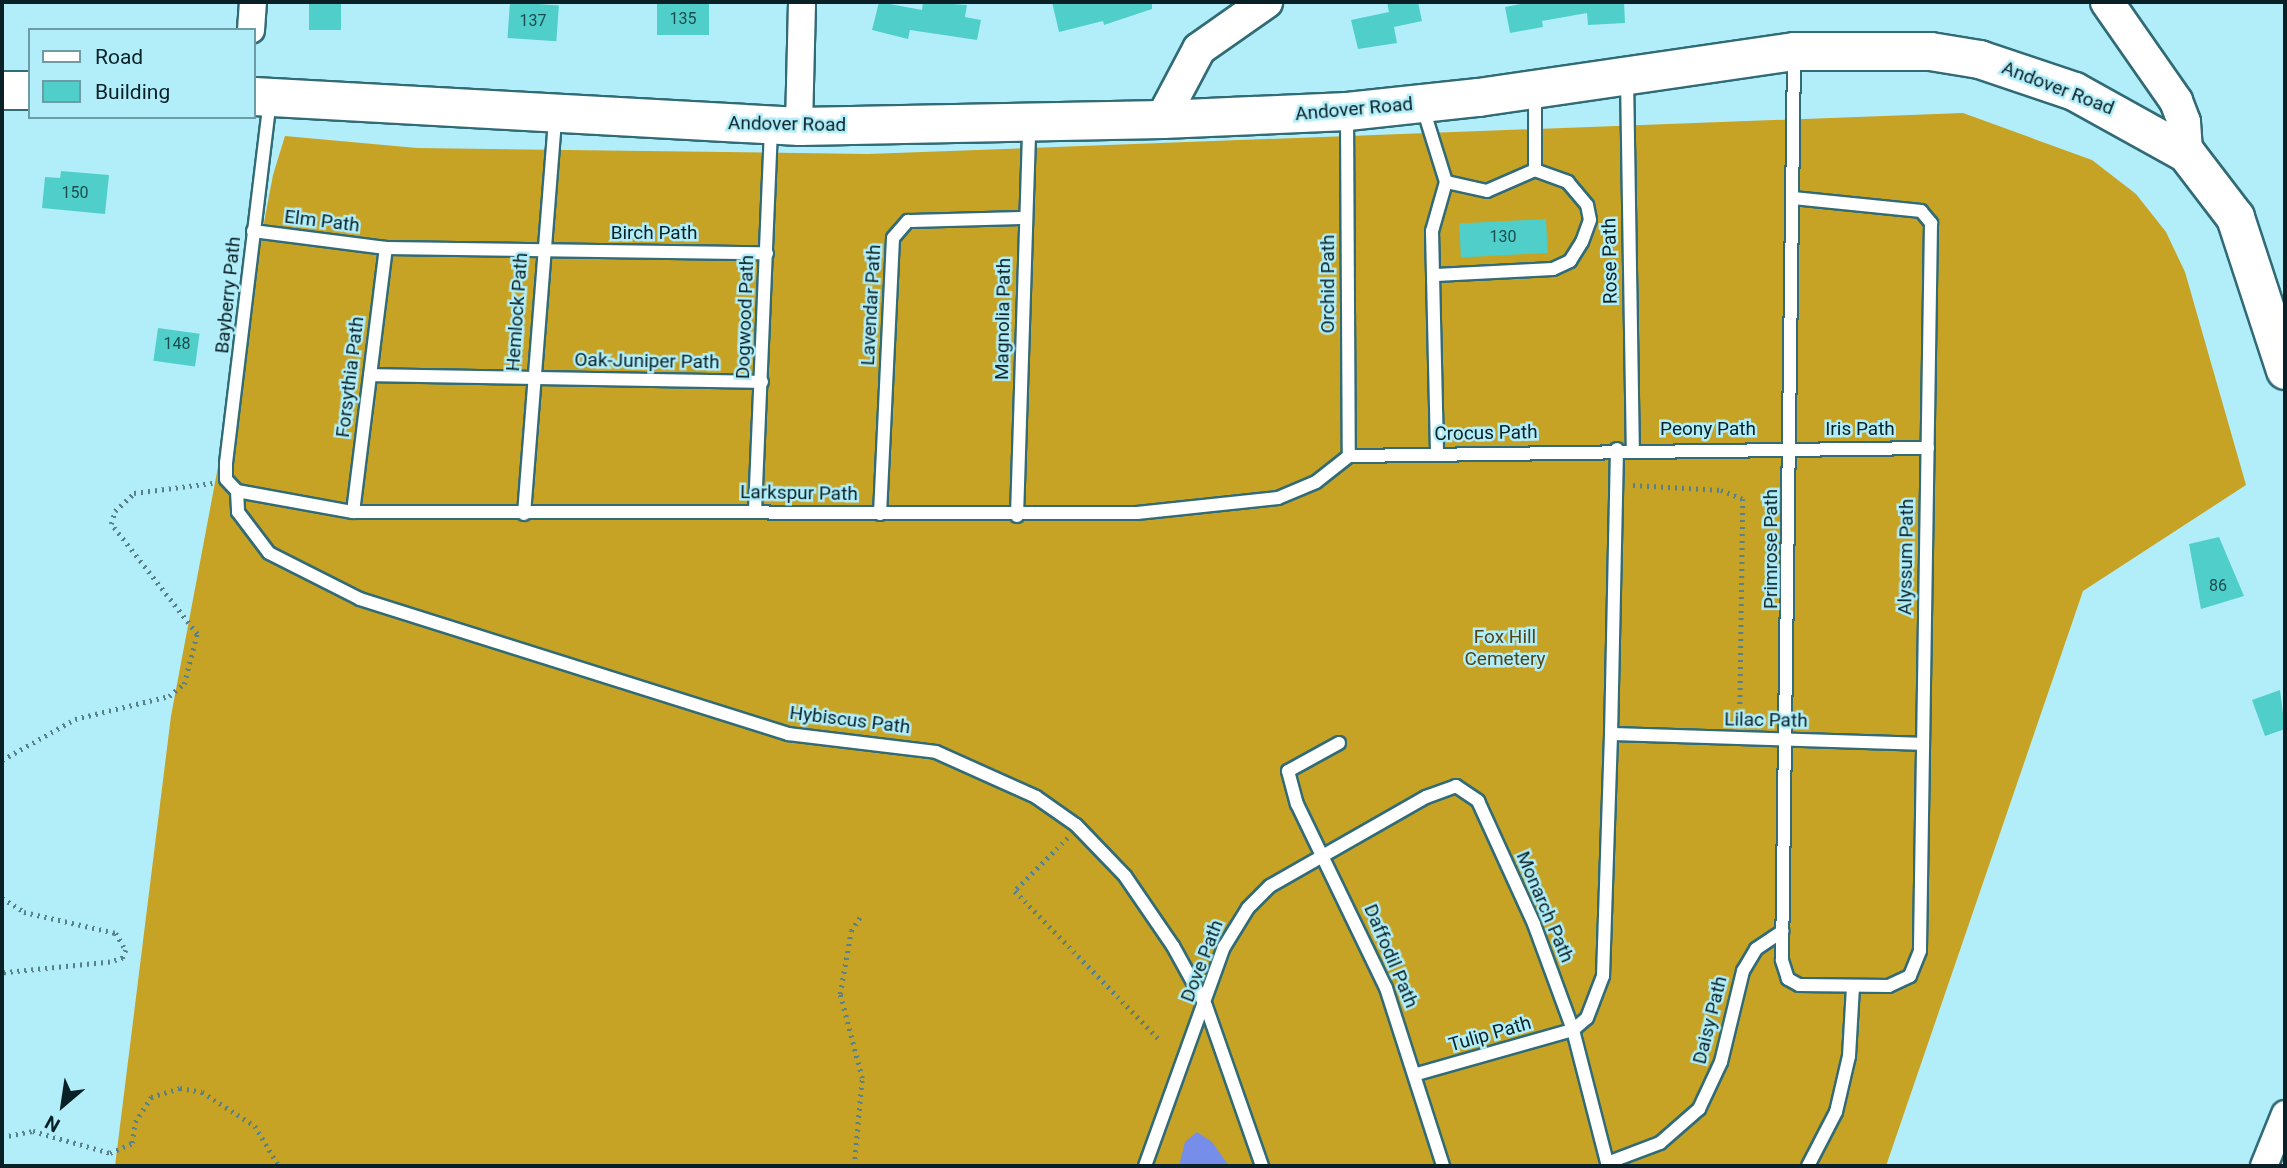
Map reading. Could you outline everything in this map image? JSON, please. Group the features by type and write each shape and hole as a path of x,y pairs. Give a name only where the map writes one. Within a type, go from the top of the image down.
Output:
{"main road":[{"name":"Andover Road","path":"262,97 785,125 1162,119 1347,111 1422,103 1794,51 1918,50 1979,59 2074,91 2186,153 2235,217 2285,370"},
{"path":"2,90 28,90"}],"street":[{"path":"251,28 253,2"},
{"path":"785,125 802,2"},
{"path":"1162,119 1199,49 1266,2"},
{"path":"2107,2 2176,101 2185,122 2186,153"},
{"path":"2264,1166 2285,1114"}],"lane":[{"name":"Primrose Path","path":"1794,51 1789,740 1783,970 1788,979 1799,985 1853,987"},
{"name":"Rose Path","path":"1625,448 1627,74"},
{"path":"1535,88 1535,170"},
{"name":"Bayberry Path","path":"226,479 253,231 262,97"},
{"path":"1422,103 1446,182 1432,231 1436,275 1437,453"},
{"name":"Orchid Path","path":"1347,111 1349,456"},
{"name":"Hemlock Path","path":"524,514 540,252 555,113"},
{"name":"Magnolia Path","path":"1017,516 1029,122"},
{"name":"Dogwood Path","path":"755,511 767,253 785,125"},
{"path":"1436,275 1529,273 1570,261 1590,219 1587,205 1569,182 1535,170 1487,191 1446,182"},
{"name":"Alyssum Path","path":"1793,198 1921,211 1930,217 1917,962 1904,981 1853,987"},
{"name":"Lavendar Path","path":"880,514 893,238 908,221 1024,218"},
{"name":"Elm Path","path":"253,231 386,248 540,252"},
{"name":"Forsythia Path","path":"353,512 386,248"},
{"name":"Birch Path","path":"540,252 767,253"},
{"name":"Oak-Juniper Path","path":"370,376 762,382"},
{"path":"1573,1030 1587,1018 1603,976 1617,485 1625,448"},
{"name":"Peony Path","path":"1625,448 1791,448"},
{"name":"Crocus Path","path":"1349,456 1625,448"},
{"name":"Iris Path","path":"1791,448 1928,448"},
{"name":"Larkspur Path","path":"237,491 353,512 524,514 755,511 1017,516 1225,508 1279,499 1316,482 1349,456"},
{"path":"226,479 237,491"},
{"name":"Hybiscus Path","path":"237,491 238,512 269,553 360,599 788,734 936,752 1036,797 1079,828 1125,876 1206,1006 1262,1166"},
{"name":"Lilac Path","path":"1611,734 1921,744"},
{"name":"Daffodil Path","path":"1339,743 1288,771 1297,804 1325,855 1386,988 1417,1074 1443,1166"},
{"name":"Dove Path","path":"1145,1166 1206,1006 1224,947 1248,908 1269,886 1448,787 1469,791 1478,801"},
{"name":"Monarch Path","path":"1478,801 1534,924 1573,1030 1608,1165"},
{"name":"Daisy Path","path":"1608,1165 1660,1143 1699,1109 1721,1062 1742,971 1756,949 1783,931"},
{"path":"1808,1166 1836,1112 1849,1056 1853,987"},
{"name":"Tulip Path","path":"1417,1074 1573,1030"}],"path":[{"path":"2,760 75,719 169,696 184,684 197,634 111,524 115,510 134,493 226,479"},
{"path":"1617,485 1721,490 1743,499 1739,738"},
{"path":"1079,828 1015,891 1158,1038"},
{"path":"2,898 24,912 116,933 126,950 123,958 110,962 2,973"},
{"path":"854,1166 863,1078 840,995 851,931 862,914"},
{"path":"2,1138 33,1131 110,1153 132,1143 135,1122 151,1097 180,1088 202,1092 255,1126 279,1166"}],"green space":[{"name":"Fox Hill Cemetery","path":"1963,113 2092,160 2136,194 2166,232 2185,272 2246,485 2083,591 1886,1166 115,1166 171,716 273,175 285,136 417,148 868,154"}],"water":[{"path":"1197,1132 1212,1142 1229,1166 1179,1166 1185,1142"}],"building":[{"path":"309,2 341,2 341,30 309,30"},
{"path":"510,2 559,5 556,41 507,38"},
{"path":"657,2 709,2 709,35 657,35"},
{"path":"879,2 922,10 923,2 967,5 965,17 981,20 977,40 910,30 908,39 872,30"},
{"path":"1052,2 1152,2 1152,9 1104,25 1103,21 1059,32"},
{"path":"1387,2 1418,2 1422,21 1394,27 1397,43 1358,49 1351,20 1389,12"},
{"path":"1532,2 1624,2 1625,23 1588,25 1587,13 1542,21 1543,27 1510,33 1505,7"},
{"path":"61,171 109,175 105,214 42,208 45,177 60,178"},
{"path":"1546,219 1548,253 1461,258 1459,224"},
{"path":"158,328 200,334 195,367 153,361"},
{"path":"2219,537 2244,596 2201,609 2189,544"},
{"path":"2280,690 2285,729 2265,736 2252,700"}]}
